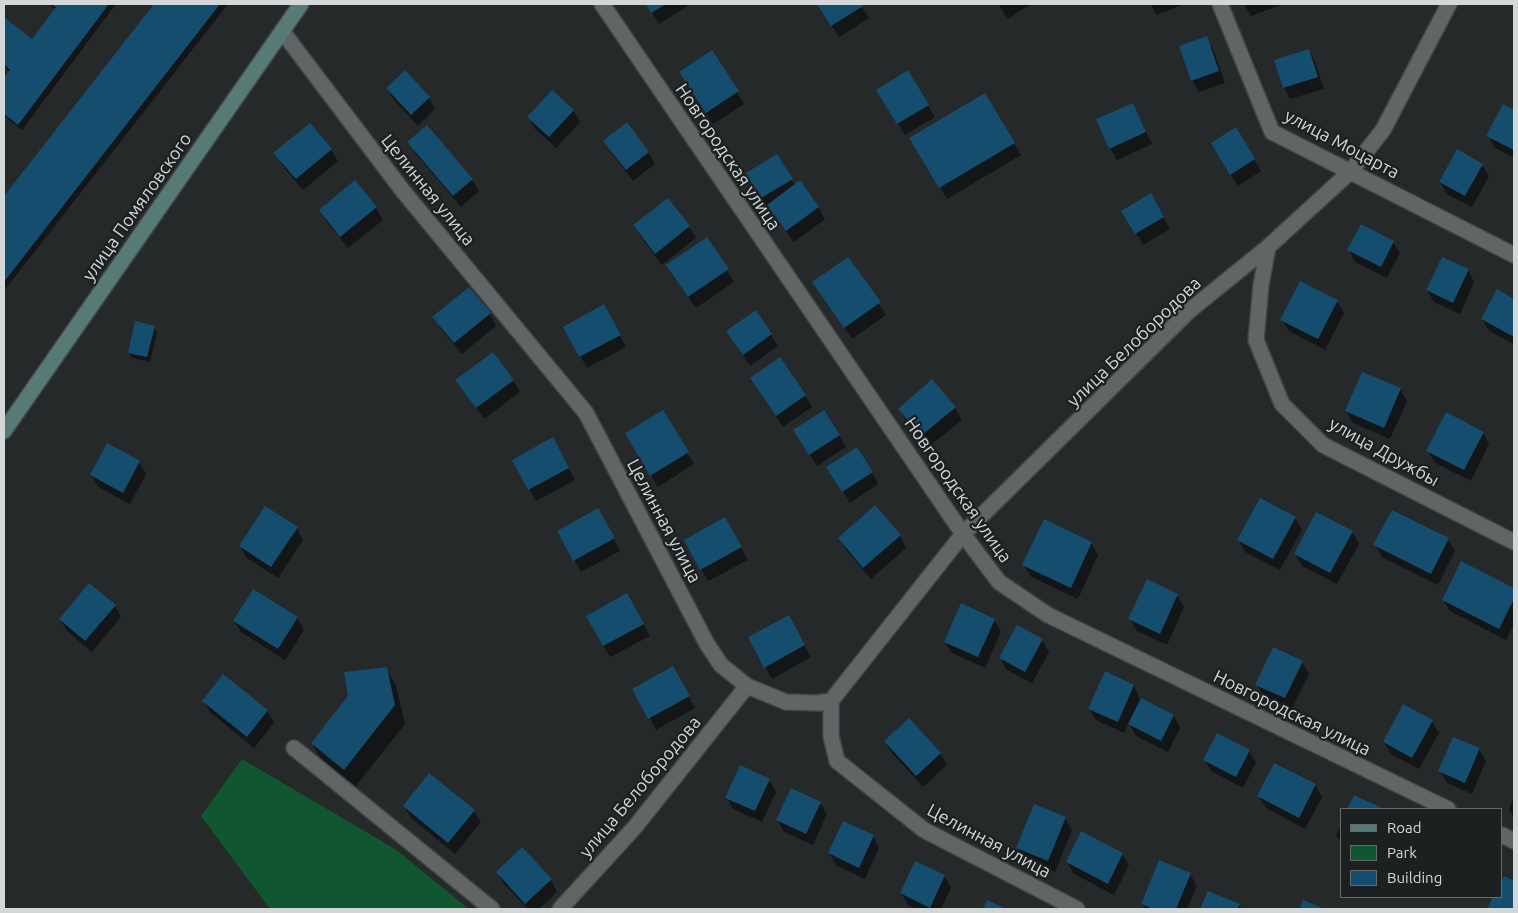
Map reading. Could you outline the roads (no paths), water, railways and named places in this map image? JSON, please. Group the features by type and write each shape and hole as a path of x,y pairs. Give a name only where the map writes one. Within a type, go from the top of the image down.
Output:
{"street":[{"name":"улица Помяловского","path":"4,431 301,4"},
{"name":"Новгородская улица","path":"602,4 963,534 999,582 1048,615 1446,808"},
{"name":"улица Моцарта","path":"1220,4 1272,132 1514,255"},
{"name":"улица Белобородова","path":"831,700 963,534 1190,311 1268,247 1350,172 1383,130 1449,4"},
{"name":"Целинная улица","path":"282,31 403,191 586,413 707,644 721,665 748,686 786,702 818,703 831,700 831,736 837,761 924,830 1077,909"},
{"name":"улица Дружбы","path":"1268,247 1261,285 1256,340 1282,404 1323,445 1514,542"},
{"name":"улица Белобородова","path":"560,909 635,827 748,686"},
{"path":"294,748 492,909"}]}
